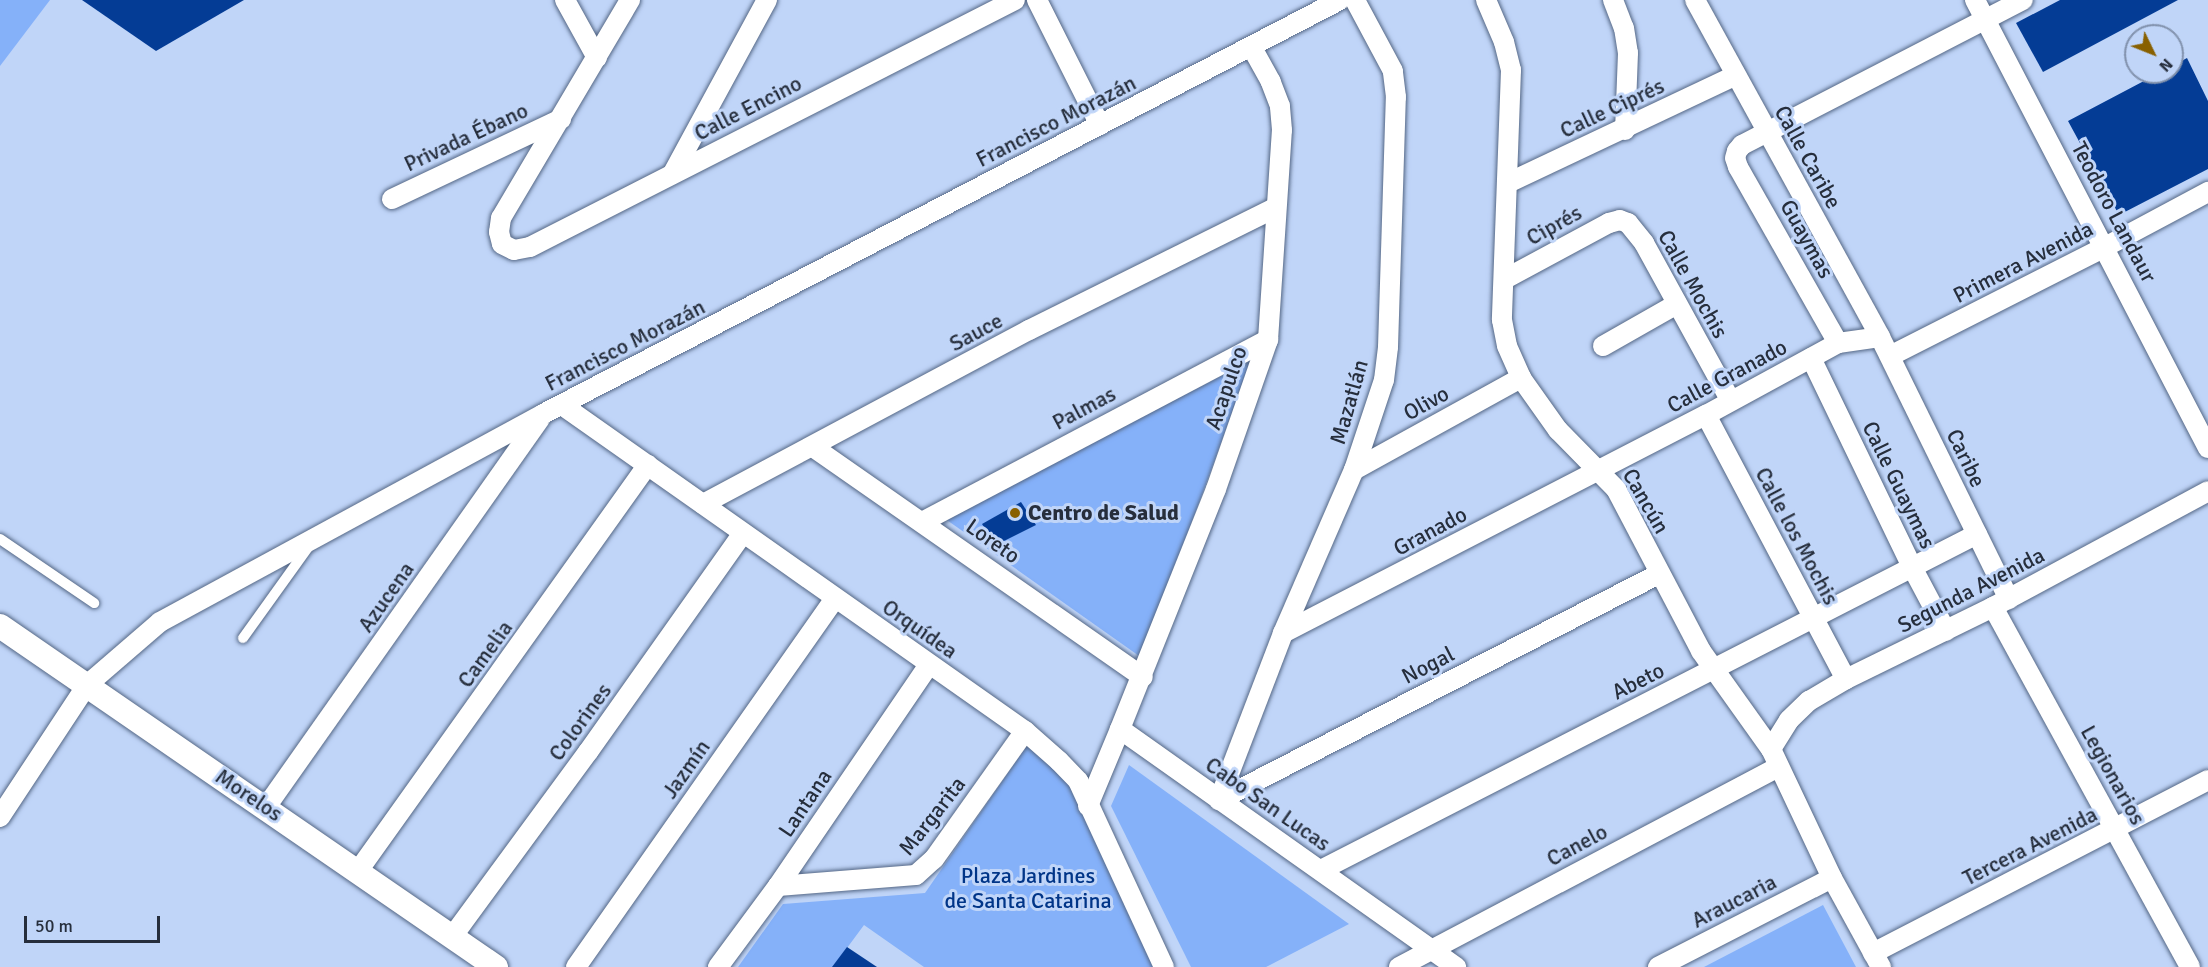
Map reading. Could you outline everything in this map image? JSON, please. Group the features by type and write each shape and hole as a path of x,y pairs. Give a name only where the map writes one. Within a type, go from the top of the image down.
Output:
{"street":[{"path":"566,0 597,58"},
{"path":"561,119 630,0"},
{"path":"673,173 767,0"},
{"name":"Calle Encino","path":"561,119 501,218 499,232 502,244 514,250 530,247 1015,0"},
{"path":"1037,0 1100,125"},
{"name":"Francisco Morazán","path":"0,816 87,685 160,622 543,414 1252,48 1340,0"},
{"name":"Mazatlán","path":"1219,800 1283,633 1354,470 1384,380 1388,348 1396,97 1393,71 1354,0"},
{"name":"Cancún","path":"1486,0 1504,42 1511,70 1502,320 1507,346 1521,378 1558,430 1599,469 1616,489 1701,651 1716,668 1771,749 1833,878 1877,960"},
{"path":"1612,0 1624,28 1628,53 1625,130"},
{"name":"Calle Caribe","path":"1695,0 1880,337"},
{"name":"Teodoro Landaur","path":"1976,0 2208,448"},
{"path":"1767,132 2023,0"},
{"name":"Acapulco","path":"1120,729 1143,677 1216,489 1268,340 1282,130 1280,106 1271,82 1252,48"},
{"name":"Calle Ciprés","path":"1508,183 1625,130 1736,75"},
{"name":"Privada Ébano","path":"392,199 561,119"},
{"name":"Guaymas","path":"1767,132 1742,145 1735,158 1838,343"},
{"name":"Primera Avenida","path":"1890,356 2208,192"},
{"name":"Sauce","path":"703,504 1029,330 1275,208"},
{"name":"Ciprés","path":"1505,279 1609,223 1620,220 1628,223"},
{"name":"Calle Mochis","path":"1628,223 1644,243 1731,401"},
{"path":"1603,346 1677,304"},
{"name":"Calle Granado","path":"1599,469 1706,415 1838,343 1880,337"},
{"name":"Caribe","path":"1880,337 1977,534 2001,603"},
{"name":"Palmas","path":"924,521 1268,340"},
{"name":"Calle Guaymas","path":"1811,358 1913,569 1946,631"},
{"name":"Olivo","path":"1354,470 1521,378"},
{"name":"Orquídea","path":"562,405 1025,731 1059,760 1078,781 1164,967"},
{"name":"Azucena","path":"266,807 543,414"},
{"name":"Calle los Mochis","path":"1706,415 1846,679"},
{"name":"Loreto","path":"813,447 924,521 1143,677"},
{"name":"Camelia","path":"358,871 648,465"},
{"name":"Granado","path":"1283,633 1599,469"},
{"name":"Segunda Avenida","path":"1771,749 1789,720 1809,701 1846,679 2001,603 2208,491"},
{"name":"Colorines","path":"452,937 588,752 743,533"},
{"name":"Abeto","path":"1321,870 1913,569 1977,534"},
{"name":"Nogal","path":"1219,800 1659,574"},
{"name":"Jazmín","path":"576,967 835,599"},
{"name":"Legionarios","path":"2001,603 2116,829 2190,967"},
{"name":"Morelos","path":"0,626 358,871 452,937 484,964"},
{"name":"Lantana","path":"718,967 778,886 929,664"},
{"path":"1088,806 1120,729"},
{"name":"Cabo San Lucas","path":"1120,729 1456,967"},
{"name":"Margarita","path":"778,886 916,875 934,859 1025,731"},
{"name":"Canelo","path":"1399,967 1779,767"},
{"name":"Tercera Avenida","path":"1877,960 2208,780"},
{"name":"Araucaria","path":"1658,967 1833,878"}],"lane":[{"path":"0,539 94,603"},
{"path":"243,638 314,539"}],"green space":[{"path":"0,0 50,0 0,66"},
{"path":"1251,361 1142,658 944,518"},
{"name":"Plaza Jardines de Santa Catarina","path":"1028,744 1069,784 1154,967 924,967 864,925 833,967 738,967 783,904 925,893"},
{"path":"1129,765 1349,924 1266,967 1191,967 1111,806"},
{"path":"1823,905 1856,967 1704,967"}],"building":[{"path":"82,0 244,0 156,51"},
{"path":"2060,0 2178,0 2133,24 2124,24 2124,29 2043,72 2016,23"},
{"path":"2187,58 2208,101 2208,169 2119,215 2068,121 2138,84 2184,84 2184,60"},
{"name":"Centro de Salud","path":"1021,502 1036,525 996,545 982,524"},
{"path":"847,947 877,967 832,967"}],"place":[{"name":"Centro de Salud","path":"1015,513"}]}
